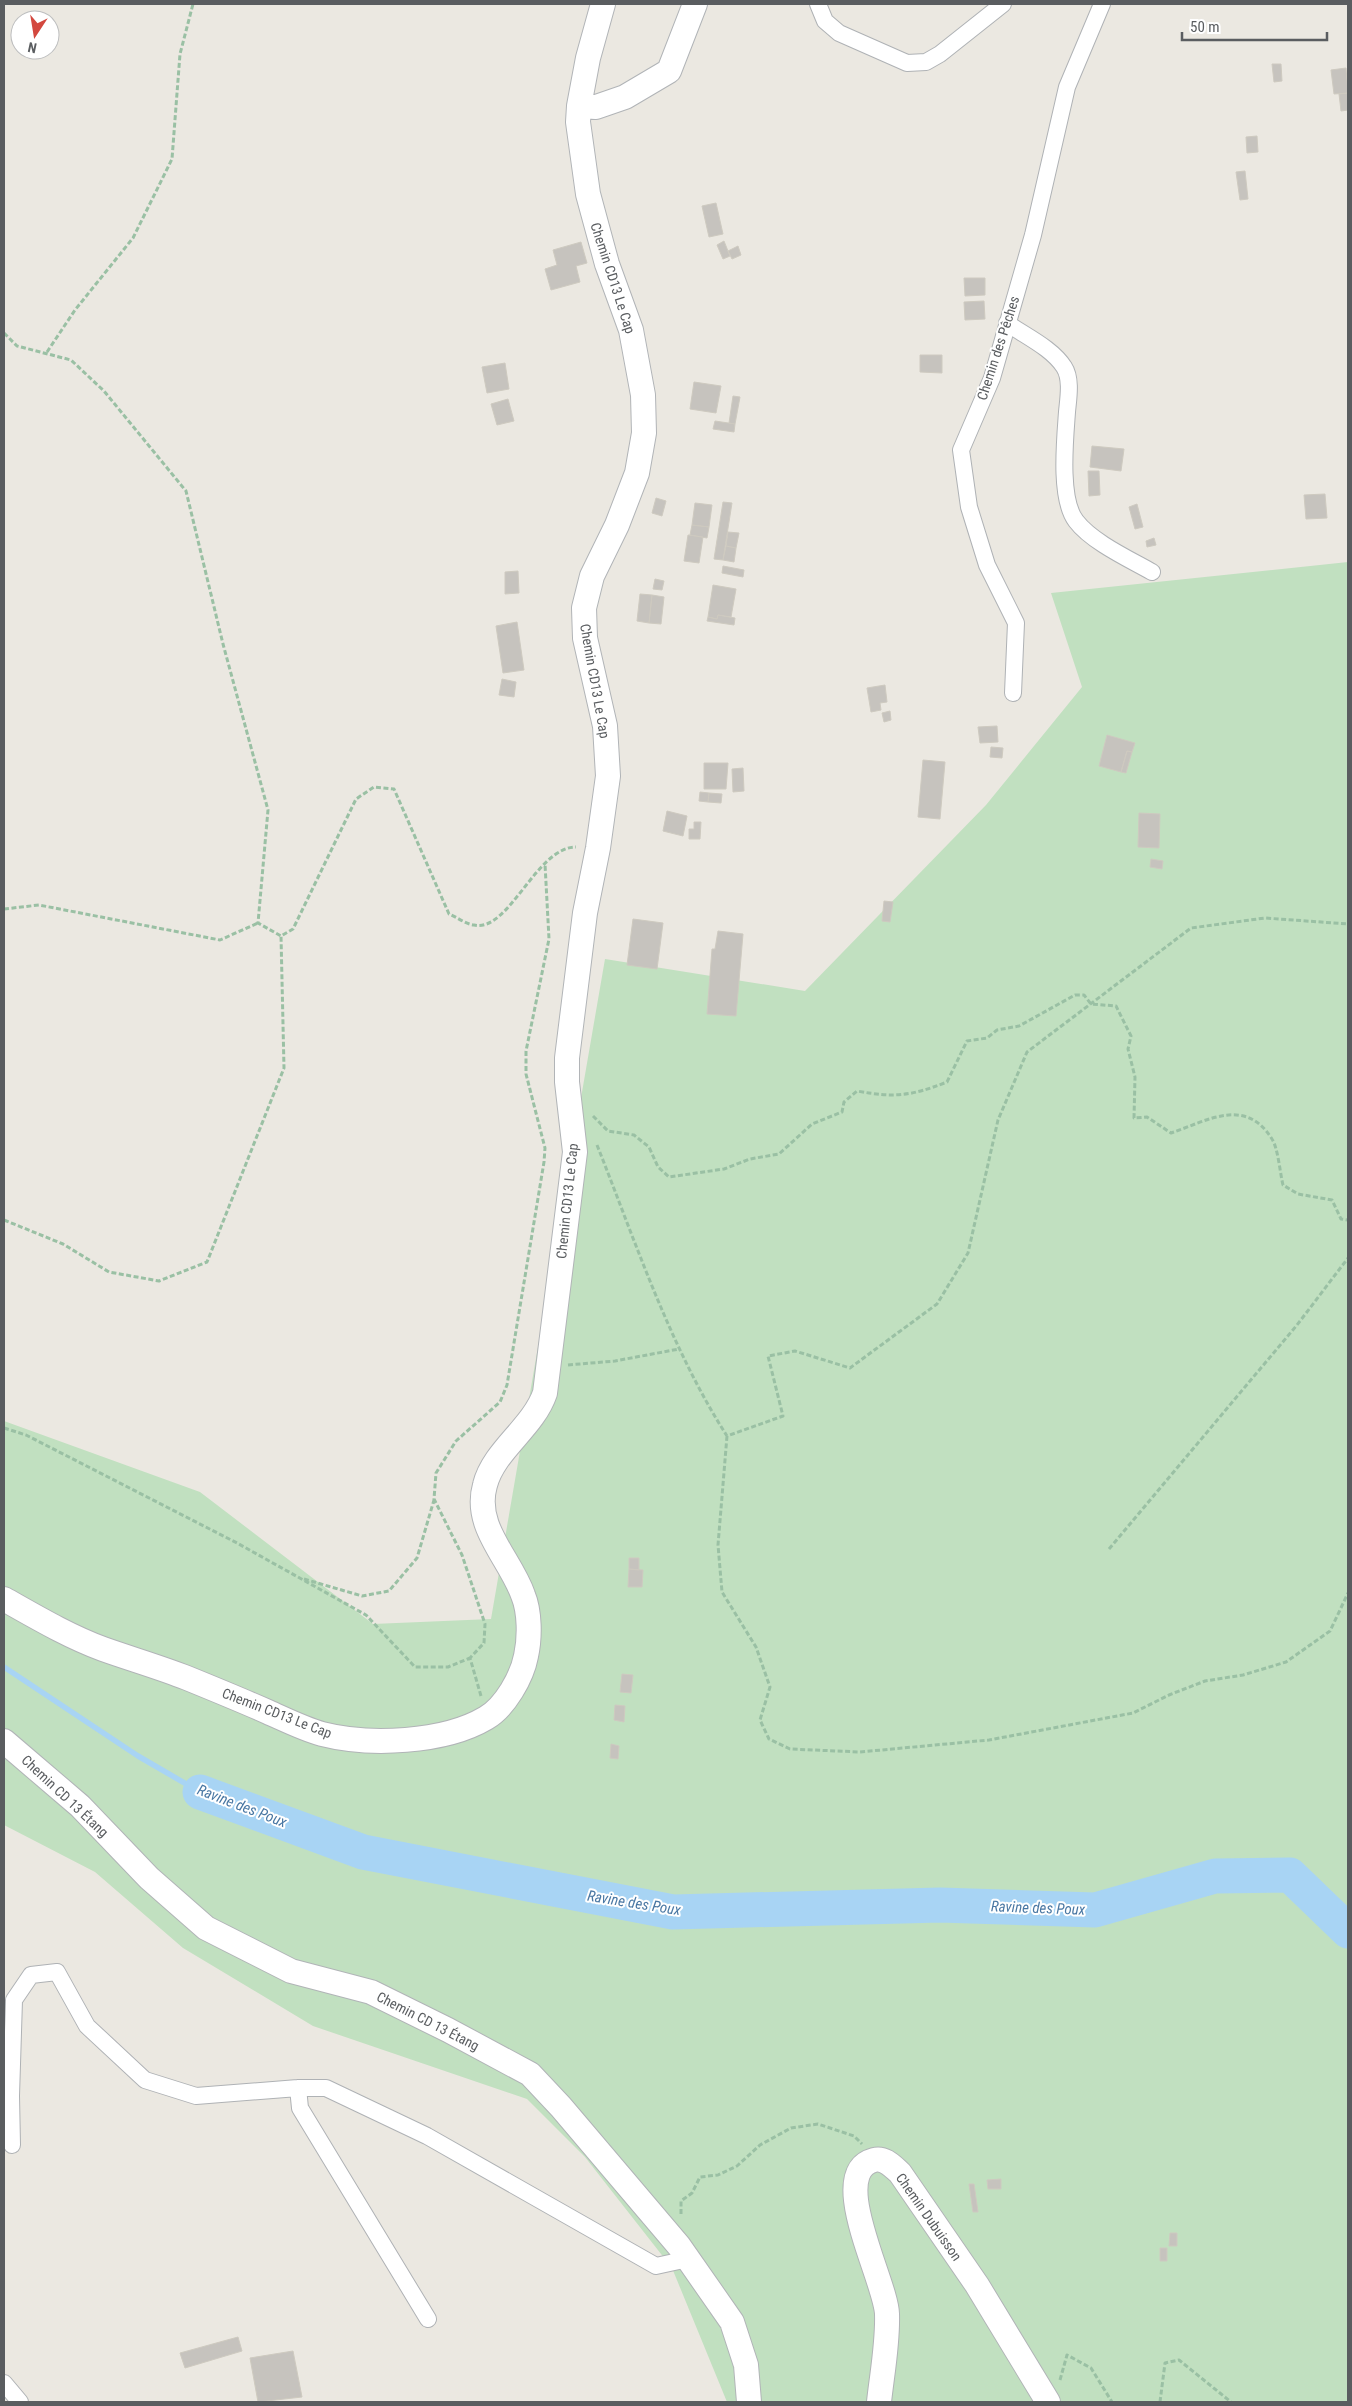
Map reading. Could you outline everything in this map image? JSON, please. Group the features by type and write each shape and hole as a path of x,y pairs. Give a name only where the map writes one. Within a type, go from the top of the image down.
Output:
{"main road":[{"name":"Chemin CD13 Le Cap","path":"4,1599 61,1631 94,1645 184,1676 320,1734 355,1741 419,1738 456,1731 488,1717 515,1687 527,1656 528,1619 523,1594 484,1519 482,1502 485,1485 492,1469 540,1408 545,1393 575,1140 567,1082 567,1058 585,913 598,848 608,776 606,726 585,638 584,608 592,576 617,525 637,473 644,433 644,395 631,330 607,264 588,194 578,122 588,58 603,4"},
{"path":"579,106 596,107 625,96 668,71 695,4"},
{"name":"Chemin CD 13 Étang","path":"4,1741 80,1806 149,1878 206,1928 291,1971 371,1992 448,2030 530,2074 683,2252 732,2322 746,2365 749,2402"},
{"path":"877,2159 864,2164 856,2174 854,2190 863,2234 884,2291 887,2314 879,2402"},
{"name":"Chemin Dubuisson","path":"877,2159 890,2163 900,2173 1053,2393"}],"street":[{"path":"818,4 824,21 839,33 906,63 926,62 940,54 1002,4"},
{"name":"Chemin des Pêches","path":"1013,693 1016,623 987,565 969,507 962,450 992,378 1033,235 1067,87 1102,4"},
{"path":"1007,323 1048,352 1065,368 1069,391 1064,451 1068,500 1075,520 1090,535 1152,572"},
{"path":"12,2145 11,2096 14,2000 31,1975 57,1972 87,2026 145,2080 196,2096 298,2088 326,2088 427,2136 656,2266 683,2252"},
{"path":"298,2088 300,2108 428,2319"},
{"path":"4,2383 20,2402"}],"path":[{"path":"47,352 76,310 133,238 172,159 180,54 192,4"},
{"path":"4,334 17,346 47,352 71,360 104,391 186,491 223,644 268,810 258,923"},
{"path":"281,936 294,929 356,799 374,787 394,789 449,914 474,926 494,922 545,864 559,851 569,847 598,848"},
{"path":"298,1577 362,1596 389,1591 417,1558 434,1499 436,1473 456,1441 500,1402 507,1385 514,1352 544,1162 545,1148 526,1074 526,1051 549,939 545,864"},
{"path":"4,909 39,905 220,940 258,923"},
{"path":"727,1436 783,1416 768,1356 795,1351 850,1368 937,1304 968,1253 998,1120 1027,1052 1191,928 1265,918 1348,924"},
{"path":"258,923 281,936"},
{"path":"4,1220 63,1244 109,1272 159,1281 207,1262 284,1068 281,936"},
{"path":"589,1111 608,1130 634,1135 649,1147 658,1167 669,1177 724,1169 750,1159 780,1154 812,1124 842,1112 844,1102 858,1091 886,1097 926,1090 947,1082 967,1041 988,1038 997,1030 1019,1026 1075,995 1084,995 1091,1004 1116,1006 1131,1036 1128,1049 1135,1077 1134,1118 1147,1118 1171,1133 1226,1114 1244,1116 1261,1126 1273,1140 1283,1184 1298,1194 1332,1200 1341,1219 1348,1220"},
{"path":"575,1140 597,1144 679,1349 710,1409 727,1436 718,1545 722,1592 756,1647 770,1687 760,1720 769,1739 790,1749 860,1752 989,1740 1133,1713 1168,1695 1206,1681 1243,1675 1286,1662 1330,1631 1348,1593"},
{"path":"1109,1549 1297,1325 1348,1258"},
{"path":"548,1367 615,1361 679,1349"},
{"path":"4,1428 26,1435 237,1543 366,1616 415,1667 448,1667 470,1658 484,1643 485,1624 462,1555 434,1499"},
{"path":"470,1658 488,1717"},
{"path":"683,2252 681,2201 692,2193 700,2177 718,2175 737,2166 760,2145 791,2128 818,2124 854,2136 877,2159"},
{"path":"1053,2393 1067,2355 1092,2368 1112,2402"},
{"path":"1160,2402 1165,2363 1178,2360 1231,2402"}],"green space":[{"path":"1348,562 1348,2402 727,2402 672,2268 585,2157 527,2099 313,2026 183,1948 95,1872 4,1825 4,1421 200,1492 373,1624 491,1619 605,959 805,991 986,805 1082,687 1051,593"}],"building":[{"path":"1272,64 1281,64 1282,81 1274,82"},
{"path":"1346,68 1348,93 1334,94 1331,70"},
{"path":"1348,93 1348,110 1341,111 1339,94"},
{"path":"1257,136 1258,152 1247,153 1246,137"},
{"path":"1245,171 1248,199 1240,200 1236,172"},
{"path":"716,203 723,234 709,237 702,206"},
{"path":"724,241 730,256 723,259 717,245"},
{"path":"581,242 587,263 576,266 580,282 551,290 545,269 557,265 553,250"},
{"path":"738,246 741,255 732,259 728,251"},
{"path":"964,278 985,278 985,295 965,296"},
{"path":"984,301 985,319 965,320 964,302"},
{"path":"920,355 942,355 942,373 920,372"},
{"path":"505,363 509,389 487,393 482,367"},
{"path":"694,382 721,386 716,413 690,409"},
{"path":"733,396 740,397 735,424 729,423"},
{"path":"508,399 514,421 497,425 491,404"},
{"path":"715,421 735,424 734,432 713,429"},
{"path":"1092,446 1124,449 1121,471 1090,467"},
{"path":"1088,471 1099,471 1100,495 1089,496"},
{"path":"1325,494 1327,518 1306,519 1304,495"},
{"path":"656,498 666,501 662,516 652,513"},
{"path":"723,502 732,503 723,560 714,559"},
{"path":"695,503 712,505 709,527 692,525"},
{"path":"1137,504 1143,527 1135,529 1129,507"},
{"path":"692,525 709,527 707,538 690,535"},
{"path":"728,532 739,533 736,548 726,546"},
{"path":"688,535 703,537 699,563 684,561"},
{"path":"1154,538 1156,545 1147,547 1146,541"},
{"path":"726,546 736,548 734,562 723,560"},
{"path":"723,566 744,570 743,577 722,573"},
{"path":"518,571 519,593 505,594 505,572"},
{"path":"655,579 664,581 662,590 653,589"},
{"path":"713,585 736,589 731,617 718,615 717,619 708,617"},
{"path":"640,594 652,595 649,623 637,621"},
{"path":"652,595 664,597 661,624 649,623"},
{"path":"718,615 735,618 734,625 707,621 708,617 717,619"},
{"path":"517,622 524,670 503,673 496,626"},
{"path":"502,679 516,682 514,697 499,695"},
{"path":"885,685 887,702 880,703 881,710 871,712 867,688"},
{"path":"890,711 891,720 884,722 882,713"},
{"path":"997,726 998,742 980,743 978,727"},
{"path":"1107,735 1135,743 1132,752 1127,751 1121,772 1099,766"},
{"path":"991,747 1003,748 1002,758 990,757"},
{"path":"1127,751 1132,752 1126,773 1121,772"},
{"path":"923,760 945,762 940,819 918,817"},
{"path":"704,763 728,763 726,789 704,789"},
{"path":"743,768 744,791 733,792 732,769"},
{"path":"700,792 709,793 708,802 699,801"},
{"path":"709,793 722,794 721,803 708,802"},
{"path":"667,811 687,816 683,836 663,831"},
{"path":"1139,813 1160,814 1159,848 1138,847"},
{"path":"694,822 701,822 700,839 689,839 689,829 694,829"},
{"path":"1151,859 1163,861 1162,869 1150,867"},
{"path":"884,901 893,902 890,922 882,921"},
{"path":"633,919 663,923 657,969 627,965"},
{"path":"718,931 743,934 736,1016 707,1014 712,949 715,949"},
{"path":"629,1558 639,1558 639,1570 629,1569"},
{"path":"629,1569 643,1570 642,1587 628,1587"},
{"path":"622,1674 633,1675 631,1693 620,1692"},
{"path":"615,1705 625,1706 624,1722 614,1720"},
{"path":"611,1744 619,1746 618,1759 610,1758"},
{"path":"1001,2179 1001,2189 988,2189 987,2180"},
{"path":"969,2184 974,2184 978,2212 973,2212"},
{"path":"1170,2233 1177,2233 1177,2246 1169,2246"},
{"path":"1160,2248 1167,2248 1167,2261 1160,2261"},
{"path":"238,2337 242,2351 185,2368 180,2353"},
{"path":"293,2351 302,2397 258,2402 250,2358"}],"waterway":[{"name":"Ravine des Poux","path":"4,1667 138,1756 200,1792"},
{"name":"Ravine des Poux","path":"200,1792 363,1852 673,1912 940,1905 1095,1910 1215,1876 1290,1875 1348,1931"}]}
